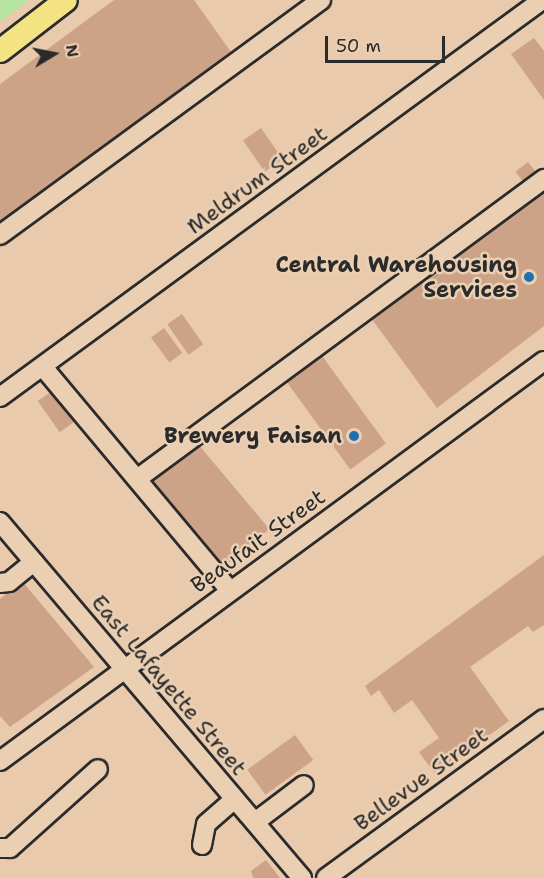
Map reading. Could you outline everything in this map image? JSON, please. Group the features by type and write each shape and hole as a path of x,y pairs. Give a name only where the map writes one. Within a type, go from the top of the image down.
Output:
{"main road":[{"path":"0,51 66,0"}],"street":[{"path":"0,235 321,0"},
{"name":"Meldrum Street","path":"0,397 43,368 542,0"},
{"path":"137,480 544,179"},
{"name":"Beaufait Street","path":"0,761 544,361"},
{"path":"43,368 230,591"},
{"name":"East Lafayette Street","path":"0,522 302,878"},
{"path":"0,583 34,562"},
{"name":"Bellevue Street","path":"326,878 544,719"},
{"path":"0,848 10,848 98,769"},
{"path":"255,822 304,785"},
{"path":"202,845 206,824 235,800"}],"green space":[{"path":"0,0 29,0 0,22"}],"building":[{"path":"114,0 194,0 236,59 0,228 0,84"},
{"path":"534,38 544,51 544,100 511,54"},
{"path":"261,128 283,159 265,172 243,141"},
{"path":"528,162 538,175 525,184 515,172"},
{"path":"544,191 544,326 437,408 371,318"},
{"path":"182,314 203,344 188,355 167,324"},
{"path":"164,328 182,353 169,362 151,337"},
{"path":"320,353 386,444 350,469 284,379"},
{"path":"55,389 77,420 60,432 38,401"},
{"path":"198,444 269,529 224,567 153,482"},
{"path":"544,555 544,625 533,632 528,626 470,667 509,721 435,774 419,752 439,738 412,700 394,713 379,690 371,696 365,686"},
{"path":"22,581 94,667 10,727 0,716 0,599"},
{"path":"295,735 313,760 265,795 247,770"},
{"path":"266,860 280,878 253,878 251,871"}],"place":[{"name":"Central Warehousing Services","path":"529,277"},
{"name":"Brewery Faisan","path":"354,436"}]}
